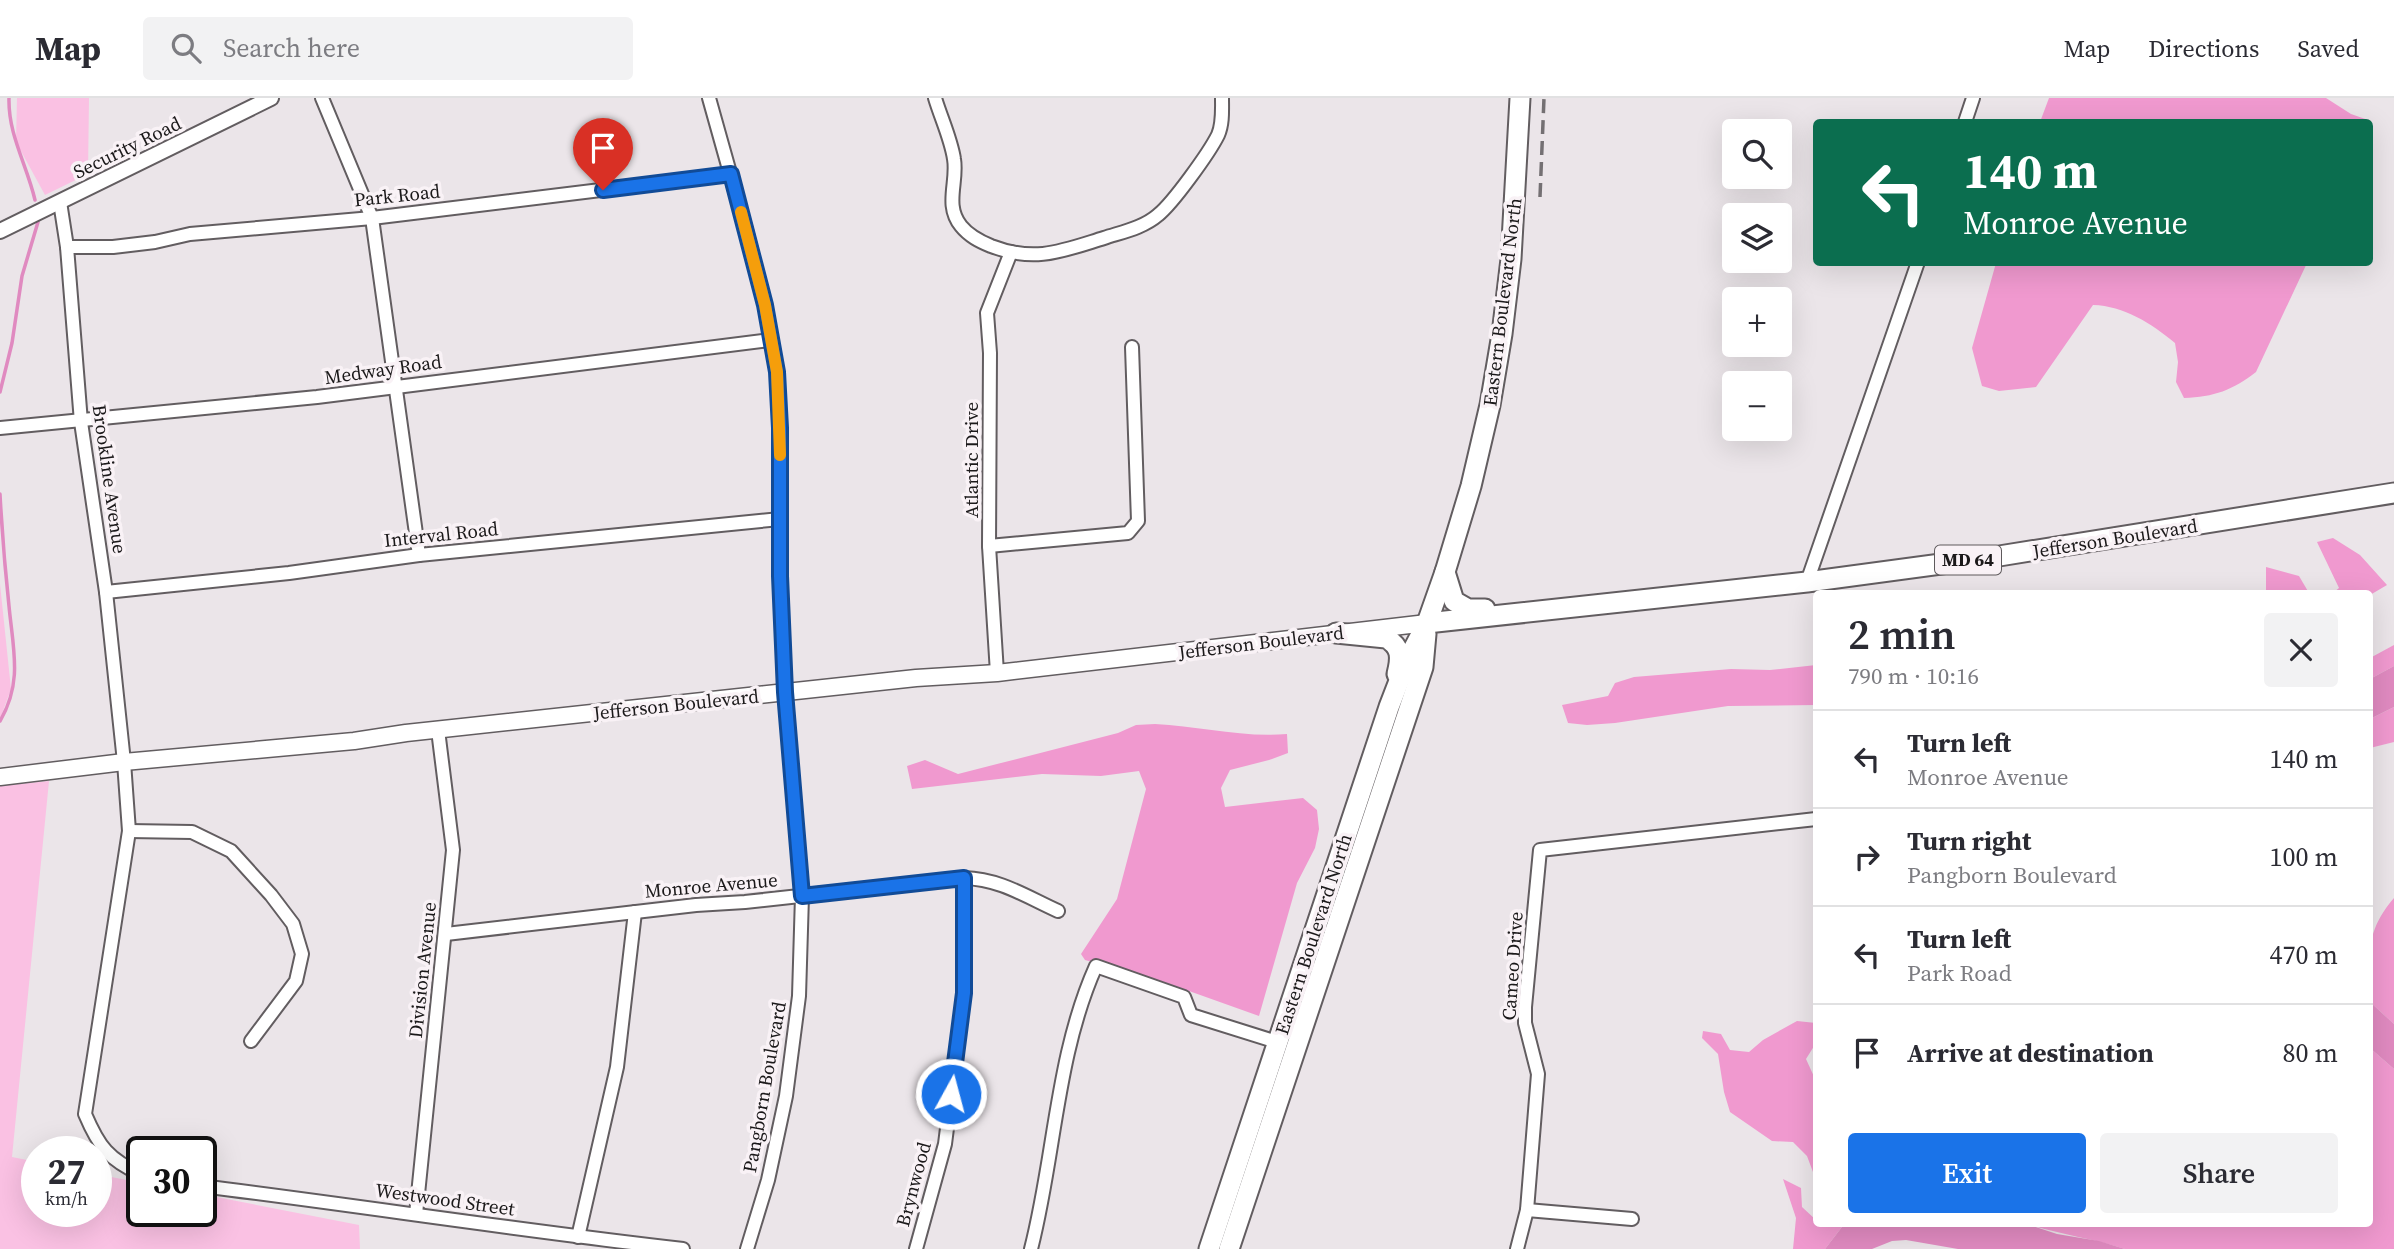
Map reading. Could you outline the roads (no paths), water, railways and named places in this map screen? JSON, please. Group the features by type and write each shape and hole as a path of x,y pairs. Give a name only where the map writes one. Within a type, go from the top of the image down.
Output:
{"main road":[{"name":"Eastern Boulevard North","path":"1209,1249 1389,706 1406,663 1427,622 1471,486 1490,405 1502,334 1512,245 1520,98"},
{"name":"Jefferson Boulevard","path":"124,762 354,741 916,678 997,673 1427,622 1807,582 1993,557 2394,493"},
{"path":"1444,572 1454,600 1468,608 1539,610"},
{"name":"Eastern Boulevard North","path":"1227,1249 1423,667 1427,622"},
{"path":"1336,633 1386,638 1397,647 1401,660 1389,706"},
{"name":"MD 64","path":"0,777 124,762"},
{"path":"1263,1148 1261,1127 1283,1057 1283,1049 1277,1042"},
{"path":"1227,1249 1220,1241 1221,1232 1248,1151 1250,1126"}],"street":[{"name":"Security Road","path":"0,230 271,98"},
{"path":"322,98 372,218 419,555"},
{"name":"Pangborn Boulevard","path":"709,98 765,305 777,372 785,692 802,896 799,996 786,1096 768,1181 747,1249"},
{"path":"935,98 954,158 951,205 955,215 974,239 1028,256 1054,254 1138,227 1157,216 1180,189 1219,133 1222,98"},
{"path":"1966,119 1973,98"},
{"name":"Park Road","path":"67,247 113,247 156,242 190,234 372,218 731,174"},
{"name":"Brookline Avenue","path":"60,202 67,247 81,422 106,592 124,762"},
{"name":"Atlantic Drive","path":"997,673 989,546 990,353 987,313 1011,252"},
{"path":"1807,582 1917,266"},
{"name":"Medway Road","path":"0,428 317,397 770,340"},
{"path":"989,546 1129,533 1138,521 1132,348"},
{"name":"Interval Road","path":"106,592 289,573 419,555 780,519"},
{"name":"Division Avenue","path":"416,1214 453,850 438,730"},
{"path":"124,762 129,831 85,1114 97,1142 113,1159 126,1166"},
{"name":"Cameo Drive","path":"1517,1249 1525,1227 1538,1074 1525,1023 1525,1006 1540,850 1813,819"},
{"path":"129,831 192,832 231,850 293,924 302,954 296,981 251,1041"},
{"name":"Monroe Avenue","path":"446,934 964,878 983,878 998,882 1058,911"},
{"name":"Brynwood","path":"916,1249 945,1144 964,993 964,878"},
{"path":"578,1237 617,1067 635,912"},
{"path":"1031,1249 1073,1034 1096,966 1184,997 1191,1015 1277,1042"},
{"name":"Westwood Street","path":"217,1188 683,1249"},
{"path":"1527,1210 1632,1219"}],"waterway":[{"path":"9,98 15,137 35,200"},
{"path":"0,392 12,343 22,276 38,222"},
{"path":"0,494 15,665 12,693 0,721"}],"railway":[{"path":"1540,197 1544,98"}]}
